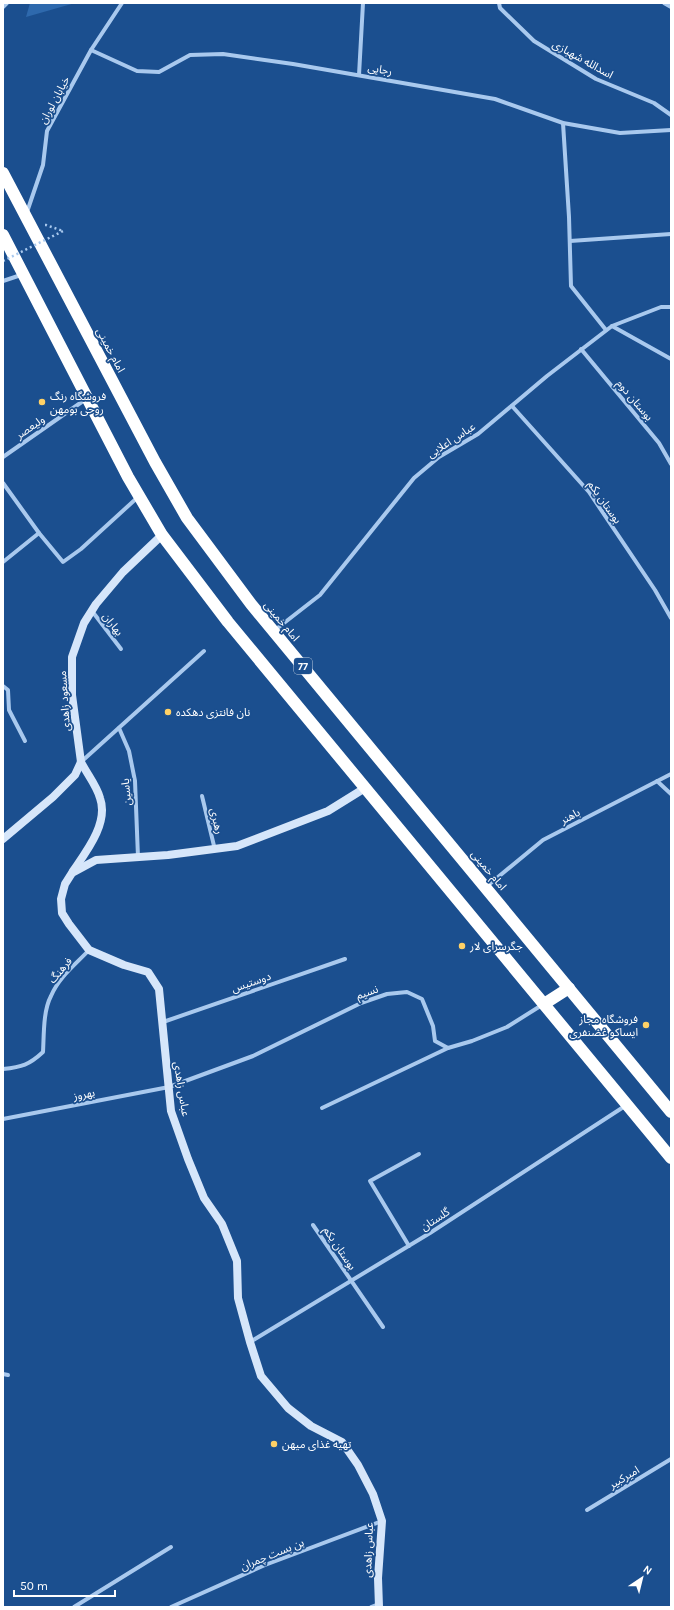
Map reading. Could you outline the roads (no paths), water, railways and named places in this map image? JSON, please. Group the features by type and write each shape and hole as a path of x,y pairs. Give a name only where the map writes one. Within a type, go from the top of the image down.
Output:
{"highway":[{"name":"امام خمینی","path":"3,173 155,462 187,518 251,604 671,1112"},
{"path":"3,235 86,399 162,535 228,622 671,1158"},
{"path":"544,1004 569,988"}],"street":[{"path":"3,8 7,3"},
{"name":"خیابان لوران","path":"25,216 43,165 47,131 91,50 122,3"},
{"path":"359,75 364,3"},
{"name":"اسدالله شهبازی","path":"499,3 500,8 534,41 596,79 654,103 671,115"},
{"path":"664,3 671,7"},
{"name":"رجایی","path":"91,50 137,71 159,72 190,55 223,54 359,75 495,99 563,123 620,132 671,130"},
{"path":"563,123 570,241 571,286 606,330"},
{"path":"570,241 671,234"},
{"path":"3,282 23,274"},
{"name":"عباس اعلایی","path":"274,631 320,595 414,478 440,457 478,434 581,349 612,326 661,307 671,307"},
{"path":"612,326 671,359"},
{"name":"بوستان دوم","path":"581,349 659,443 671,464"},
{"name":"ولیعصر","path":"3,457 86,399"},
{"name":"بوستان یکم","path":"512,406 589,492 655,590 671,618"},
{"path":"3,483 39,533 63,562 80,549 139,496"},
{"path":"3,562 39,533"},
{"name":"مسعود زاهدی","path":"81,762 72,695 72,657 84,623 122,572 162,535"},
{"name":"بهاران","path":"92,611 121,649"},
{"path":"3,839 53,797 74,775 81,762 204,651"},
{"path":"3,686 8,690 9,710 25,741"},
{"name":"یاسین","path":"119,728 129,751 135,780 138,857"},
{"path":"81,762 100,798 102,812 99,826 84,855 65,884 61,899 62,913 89,950"},
{"name":"باهنر","path":"486,887 544,840 671,774"},
{"path":"657,781 671,794"},
{"path":"72,873 96,860 215,850 237,846 328,811 365,788"},
{"name":"رهبری","path":"202,796 215,850"},
{"name":"عباس زاهدی","path":"89,950 124,965 148,972 159,989 171,1111 204,1198 222,1224 237,1261 238,1298 261,1376 288,1408 311,1426 342,1442 358,1465 373,1494 382,1521 378,1564 379,1606"},
{"name":"فرهنگ","path":"3,1069 24,1066 34,1061 44,1052 44,1023 50,997 60,980 89,950"},
{"name":"دوستیس","path":"162,1023 345,959"},
{"name":"نسیم","path":"169,1087 254,1056 361,1003 386,994 407,992 422,999 433,1026 435,1041 448,1048"},
{"path":"322,1108 448,1048 507,1028 544,1004"},
{"name":"بهروز","path":"3,1119 169,1087"},
{"name":"گلستان","path":"250,1342 409,1246 627,1105"},
{"path":"409,1246 370,1181 419,1154"},
{"name":"بوستان یکم","path":"314,1225 352,1280"},
{"path":"352,1280 383,1326"},
{"name":"امیرکبیر","path":"587,1510 671,1459"},
{"name":"بن بست چمران","path":"171,1607 265,1565 382,1521"},
{"path":"74,1607 171,1547"},
{"path":"370,1607 379,1606"}],"place":[{"name":"فروشگاه رنگ روحی بومهن","path":"42,402"},
{"name":"نان فانتزی دهکده","path":"168,712"},
{"name":"جگرسرای لار","path":"462,946"},
{"name":"فروشگاه مجاز ایساکو غضنفری","path":"646,1025"},
{"name":"تهیه غذای میهن","path":"274,1444"}]}
